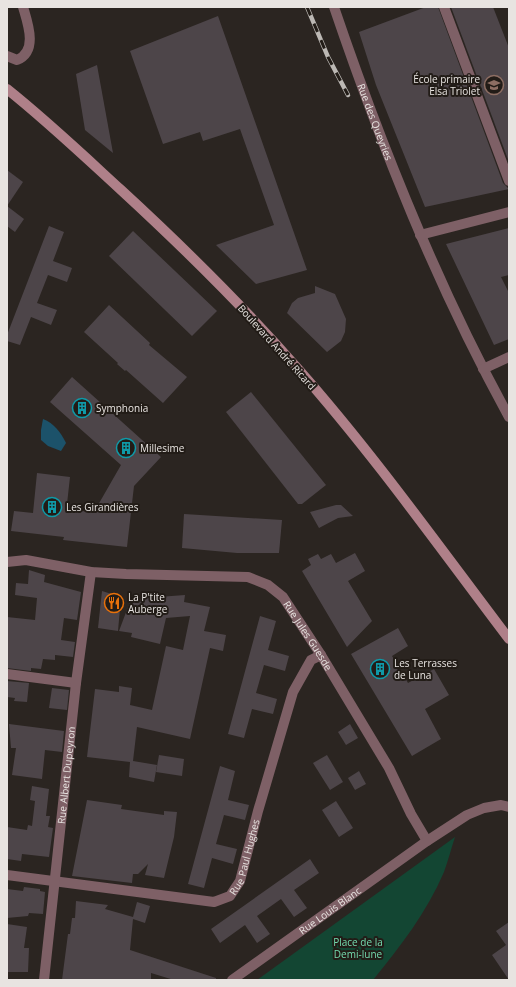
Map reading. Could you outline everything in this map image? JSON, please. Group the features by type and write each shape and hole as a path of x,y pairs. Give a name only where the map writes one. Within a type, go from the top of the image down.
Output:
{"main road":[{"name":"Boulevard André Ricard","path":"7,89 67,140 201,266 299,370 366,451 509,639"}],"street":[{"path":"7,56 17,60 27,53 30,45 28,26 23,7"},
{"name":"Rue des Queyries","path":"334,7 360,84 420,235 483,370 509,417"},
{"path":"444,7 509,181"},
{"path":"420,235 509,212"},
{"path":"483,370 509,357"},
{"name":"Rue Jules Guesde","path":"7,562 26,560 91,572 248,577 268,585 283,598 321,655 389,768 411,814 426,840"},
{"name":"Rue Albert Dupeyron","path":"44,980 76,682 91,572"},
{"name":"Rue Paul Hughes","path":"7,875 214,902 230,896 240,881 258,812 293,692 311,660 321,655"},
{"path":"7,674 76,682"},
{"path":"426,840 467,815 484,808 501,805 509,807"},
{"name":"Rue Louis Blanc","path":"232,980 426,840"}],"green space":[{"name":"Place de la Demi-lune","path":"455,837 444,872 430,901 403,942 373,980 257,980"}],"water":[{"path":"43,419 54,426 64,439 66,443 61,451 48,446 41,440"}],"building":[{"path":"426,7 438,7 503,183 509,189 425,207 376,85 359,32"},
{"name":"École primaire Elsa Triolet","path":"451,7 493,7 509,48 509,162"},
{"path":"218,16 307,270 256,284 216,245 274,225 240,129 203,141 200,132 163,144 130,51"},
{"path":"97,65 113,153 85,130 76,74"},
{"path":"7,170 23,182 7,206"},
{"path":"7,206 24,219 15,232 7,226"},
{"path":"49,226 64,232 53,261 72,268 67,282 48,275 37,303 57,310 51,325 31,317 20,345 7,341 7,335"},
{"path":"509,228 509,275 501,277 509,293 509,339 494,345 446,244"},
{"path":"133,231 217,311 192,336 109,256"},
{"path":"315,286 335,294 346,319 345,332 341,341 327,352 287,313 292,303 298,298 315,293"},
{"path":"109,305 150,343 149,345 187,377 163,403 126,370 125,371 117,364 118,363 84,332"},
{"path":"72,377 161,457 134,486 127,547 63,540 64,537 11,531 14,511 33,513 37,473 70,477 67,504 70,504 70,510 94,512 121,465 50,402"},
{"path":"251,392 326,485 302,504 298,504 226,412"},
{"path":"341,505 353,516 338,518 319,528 310,512"},
{"path":"184,514 282,520 279,553 237,553 182,548"},
{"path":"355,553 365,571 348,581 372,621 347,647 302,571 311,565 308,559 318,554 321,559 331,554 336,563"},
{"path":"29,570 45,575 44,582 81,592 77,620 64,618 61,640 75,642 73,657 55,655 55,660 43,659 41,669 31,668 31,671 7,668 7,617 35,620 37,598 15,595 16,583 28,584"},
{"path":"102,591 121,597 118,631 98,628"},
{"path":"185,595 184,602 210,607 204,631 226,635 223,651 210,648 190,739 137,727 133,761 157,765 154,782 129,777 130,762 87,757 95,689 119,692 119,686 132,688 130,705 152,710 166,646 183,650 190,616 166,618 160,644 131,637 132,633 119,631 131,599"},
{"path":"260,616 276,621 268,650 289,656 285,671 264,665 256,693 277,699 273,714 252,709 244,738 228,734"},
{"path":"398,628 408,646 392,656 408,683 434,669 449,695 425,709 441,739 412,756 351,654"},
{"path":"7,681 29,683 27,702 14,701 15,698 7,697"},
{"path":"52,688 69,690 67,710 49,708"},
{"path":"9,724 64,731 62,752 45,750 42,779 12,775 16,748 11,748"},
{"path":"350,724 358,738 346,745 338,732"},
{"path":"159,755 184,759 182,776 156,772"},
{"path":"327,755 343,782 330,790 313,763"},
{"path":"220,766 235,771 228,800 249,805 245,820 224,815 216,844 237,849 233,864 212,858 204,888 188,884"},
{"path":"359,771 366,784 355,790 348,778"},
{"path":"32,786 49,789 46,816 50,816 48,827 53,828 49,857 22,854 21,861 7,859 7,827 27,830 28,825 32,826 35,801 30,800"},
{"path":"87,800 122,805 121,809 164,815 164,811 177,812 174,837 164,878 145,875 148,864 138,874 133,874 132,883 72,876"},
{"path":"336,801 353,828 339,837 322,810"},
{"path":"310,859 319,873 294,890 307,908 294,917 281,899 257,916 270,934 257,943 245,925 220,943 211,929"},
{"path":"24,887 40,889 40,891 45,892 43,914 29,913 28,916 7,918 7,889 23,891"},
{"path":"76,901 108,905 105,909 133,917 137,902 150,906 145,923 133,919 130,950 216,978 216,980 174,980 151,973 151,980 62,980 68,934 70,934 72,918 75,918"},
{"path":"509,922 509,980 492,955 506,945 496,931"},
{"path":"7,924 27,927 24,948 29,948 28,972 7,972"}],"railway":[{"path":"307,7 328,57 348,95"}],"place":[{"name":"École primaire Elsa Triolet","path":"494,85"},
{"name":"Symphonia","path":"82,408"},
{"name":"Millesime","path":"126,448"},
{"name":"Les Girandières","path":"52,507"},
{"name":"La P'tite Auberge","path":"114,603"},
{"name":"Les Terrasses de Luna","path":"380,669"}]}
